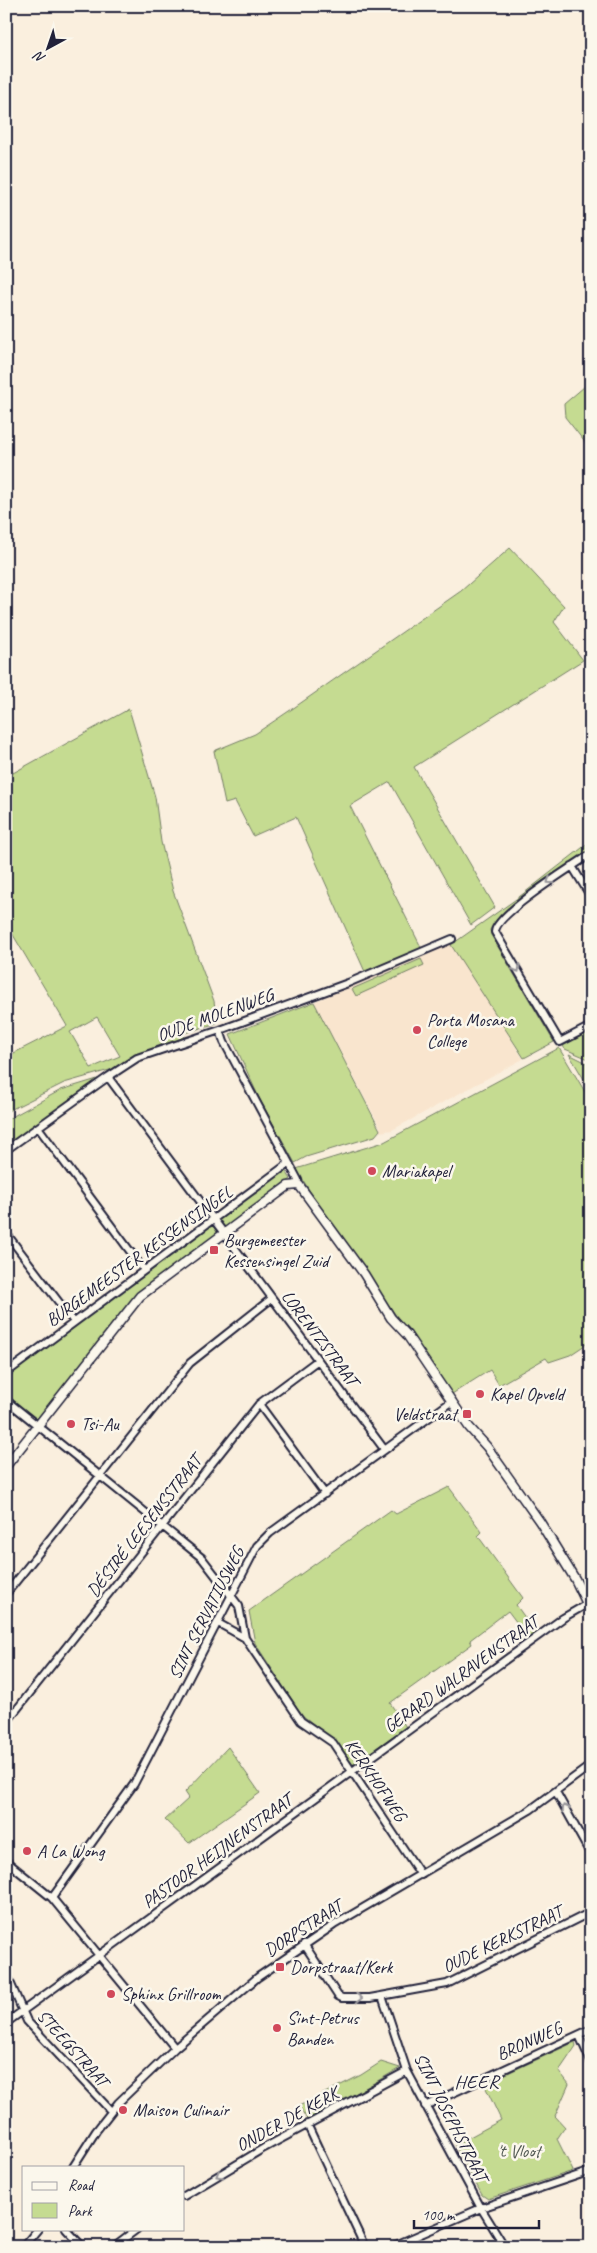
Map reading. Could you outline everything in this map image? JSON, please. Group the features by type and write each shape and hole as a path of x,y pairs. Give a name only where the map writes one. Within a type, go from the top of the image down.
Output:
{"street":[{"path":"591,854 500,919 495,926 495,932 560,1042 591,1026"},
{"path":"572,866 591,897"},
{"name":"OUDE MOLENWEG","path":"6,1150 108,1076 137,1058 220,1030 374,972 452,940"},
{"path":"220,1030 224,1042 290,1163 298,1180 297,1184 304,1188 364,1274 391,1318 407,1335 452,1401 540,1522 591,1612"},
{"name":"LORENTZSTRAAT","path":"108,1076 212,1220 384,1449"},
{"path":"38,1127 144,1270"},
{"name":"BURGEMEESTER KESSENSINGEL","path":"6,1373 290,1163"},
{"name":"BURGEMEESTER KESSENSINGEL","path":"6,1466 140,1296 222,1233 288,1186 297,1184"},
{"path":"6,1233 74,1322"},
{"path":"6,1594 190,1363 271,1299"},
{"name":"DÉSIRÉ LEESENSSTRAAT","path":"6,1723 259,1404 318,1360"},
{"name":"KERKHOFWEG","path":"6,1400 202,1558 239,1606 245,1638 301,1721 333,1743 353,1770 421,1874"},
{"name":"SINT SERVATIUSWEG","path":"52,1898 131,1789 253,1552 262,1541 384,1449 452,1401"},
{"path":"259,1404 324,1494"},
{"name":"GERARD WALRAVENSTRAAT","path":"353,1770 562,1618 587,1604"},
{"name":"KERKHOFWEG","path":"218,1623 245,1638"},
{"name":"DORPSTRAAT","path":"74,2166 111,2111 175,2048 245,1987 304,1944 497,1831 556,1792 591,1764"},
{"name":"PASTOOR HEIJNENSTRAAT","path":"6,2023 353,1770"},
{"path":"556,1792 591,1855"},
{"path":"6,1861 52,1898 141,2010 175,2048"},
{"name":"OUDE KERKSTRAAT","path":"304,1944 334,1993 340,1997 358,1999 447,1984 591,1912"},
{"name":"STEEGSTRAAT","path":"6,1973 22,2012 38,2035 111,2111"},
{"name":"SINT JOSEPHSTRAAT","path":"382,1996 407,2071 481,2208 505,2247"},
{"name":"BRONWEG","path":"425,2106 591,2029"},
{"path":"580,2034 591,2062"},
{"name":"ONDER DE KERK","path":"185,2195 307,2124 407,2071"},
{"path":"307,2124 366,2247"},
{"path":"395,2246 481,2208 591,2171"},
{"path":"23,2247 37,2230"},
{"path":"67,2230 84,2247"},
{"path":"113,2247 136,2230"}],"shaded area":[{"name":"Porta Mosana College","path":"453,942 523,1059 392,1130 380,1132 380,1127 314,1002"}],"green space":[{"path":"591,381 591,450 565,417 564,404"},
{"path":"510,548 564,606 554,622 583,660 414,767 495,907 471,925 390,782 350,806 423,951 366,974 296,817 253,836 235,801 225,804 214,751 255,734 295,707 461,591"},
{"path":"129,709 155,797 161,842 173,891 214,1001 217,1023 178,1035 186,1037 131,1057 113,1069 64,1083 6,1112 6,1057 67,1026 6,923 6,855 11,852 6,845 6,762 13,773","holes":["97,1017 120,1056 91,1068 70,1032"]},
{"path":"591,841 591,851 552,876 520,900 496,921 490,930 491,935 554,1042 524,1058 451,945 519,897"},
{"path":"421,959 424,965 356,996 352,989"},
{"path":"314,1002 380,1130 375,1136 306,1157 295,1163 260,1100 230,1034"},
{"path":"591,1031 591,1060 565,1049 563,1046"},
{"path":"559,1048 591,1102 591,1341 570,1355 549,1362 546,1358 499,1385 490,1370 452,1394 326,1217 296,1169 384,1142"},
{"path":"569,1054 591,1065 591,1091"},
{"path":"104,1077 6,1149 6,1120 61,1090"},
{"path":"285,1170 291,1179 223,1229 216,1220"},
{"path":"211,1224 218,1233 154,1281 38,1421 6,1395 6,1377"},
{"path":"449,1487 482,1532 478,1536 523,1598 516,1605 536,1633 529,1639 508,1611 470,1640 472,1644 390,1703 406,1727 352,1765 335,1741 302,1715 255,1643 249,1611 391,1510 396,1514"},
{"path":"228,1747 260,1793 189,1843 165,1820 189,1798 185,1792"},
{"name":"'t Vloot","path":"575,2042 576,2046 559,2071 569,2084 555,2116 565,2127 557,2139 573,2171 488,2199 482,2195 455,2145 501,2120 484,2084"},
{"path":"381,2062 400,2068 308,2121 299,2106 361,2075"}],"place":[{"name":"Porta Mosana College","path":"417,1030"},
{"name":"Mariakapel","path":"372,1171"},
{"name":"Burgemeester Kessensingel Zuid","path":"214,1250"},
{"name":"Kapel Opveld","path":"480,1394"},
{"name":"Veldstraat","path":"467,1414"},
{"name":"Tsi-Au","path":"71,1424"},
{"name":"A La Wong","path":"27,1851"},
{"name":"Dorpstraat/Kerk","path":"280,1967"},
{"name":"Sphinx Grillroom","path":"111,1994"},
{"name":"Sint-Petrus Banden","path":"277,2028"},
{"name":"Maison Culinair","path":"123,2110"}],"district":[{"name":"HEER","path":"477,2081"}]}
